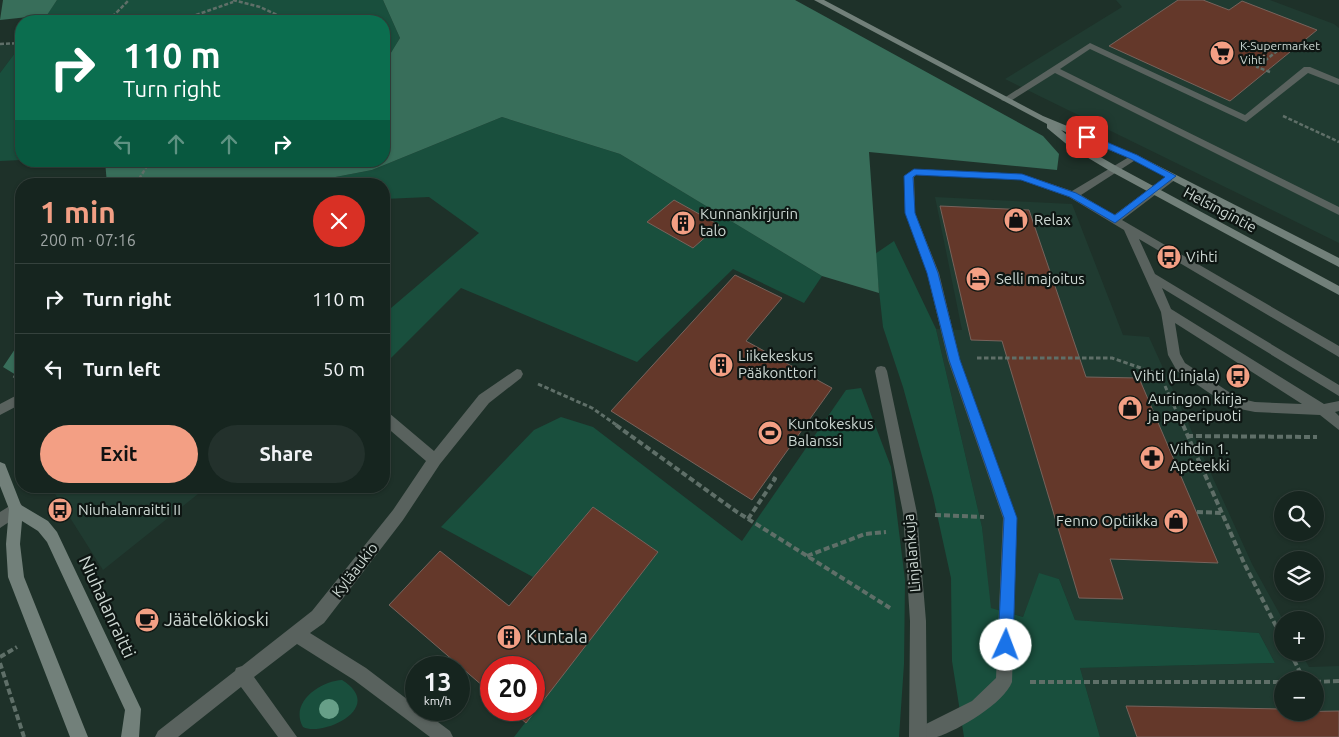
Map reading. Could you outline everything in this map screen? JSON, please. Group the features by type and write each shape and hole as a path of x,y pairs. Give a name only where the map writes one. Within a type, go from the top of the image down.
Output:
{"street":[{"name":"Helsingintie","path":"818,0 1040,118 1134,157 1339,263"},
{"path":"1006,100 1090,46 1246,119 1307,69 1339,82"},
{"path":"1054,69 1339,211"},
{"name":"Helsingintie","path":"1040,118 1073,145 1114,169 1339,291"},
{"path":"1073,195 1134,157"},
{"path":"918,737 978,707 1004,682 1010,518 954,360 933,273 910,213 909,176 914,172 1022,177 1073,195 1339,352"},
{"path":"1115,220 1172,176"},
{"path":"1128,228 1167,312 1174,355 1181,367 1235,403 1254,408 1323,410 1339,406"},
{"path":"1149,275 1339,391"},
{"path":"1167,312 1323,410 1339,424"},
{"name":"Linjalankuja","path":"881,371 910,513 918,621 918,737"},
{"name":"Kyläaukio","path":"164,737 242,674 318,617 398,515 435,460 484,399 517,374"},
{"path":"0,410 15,401"},
{"path":"390,422 435,460"},
{"path":"0,468 16,510 14,544 16,577 79,737"},
{"path":"0,521 16,510"},
{"name":"Niuhalanraitti","path":"16,510 43,526 52,537 133,710 130,737"},
{"path":"296,634 360,674 444,737"},
{"path":"242,674 288,737"}],"path":[{"path":"114,15 129,0"},
{"path":"195,15 233,1 260,8 276,15"},
{"path":"0,44 15,43"},
{"path":"1262,106 1339,142"},
{"path":"140,178 146,167"},
{"path":"986,357 1112,358 1160,375"},
{"path":"517,374 592,408 748,519 806,557 876,601 918,621"},
{"path":"1164,383 1244,563 1274,622"},
{"path":"1148,400 1171,400"},
{"path":"748,519 775,479 770,476"},
{"path":"1197,512 1222,513"},
{"path":"910,513 1010,518"},
{"path":"806,557 866,534 911,530"},
{"path":"0,663 24,737"},
{"path":"1324,682 1339,681"},
{"path":"1004,682 1274,682"}],"shaded area":[{"path":"1116,0 1270,0 1334,24 1339,28 1339,243 1005,79 1122,7"},
{"path":"15,44 15,53 0,73 0,45"},
{"path":"935,197 1072,204 1123,335 1149,337 1252,564 1278,611 1274,611 1274,661 1306,661 1309,667 1339,666 1339,737 1100,737 1080,668 1275,663 1259,633 1075,620 1059,579 1039,574 1023,617 990,608 982,527 936,329 962,330"},
{"path":"54,493 199,493 103,570"}],"green space":[{"path":"3,0 57,0 47,15 15,15 15,18 0,20"},
{"path":"57,0 383,0 390,15 46,15"},
{"path":"383,0 795,0 1043,136 1059,154 1057,170 869,152 879,293 822,276 620,154 502,117 390,163 390,54 400,38"},
{"path":"390,16 400,38 390,54"},
{"path":"15,53 15,160 0,161 0,73"},
{"path":"502,117 620,154 822,276 804,303 733,269 637,362 461,288 391,358 390,309 479,233 429,197 390,199 390,178 330,178 379,167 390,167 390,163"},
{"path":"106,167 379,167 330,178 106,178"},
{"path":"894,241 936,329 982,527 991,608 1023,617 1039,573 1059,579 1075,620 1259,633 1275,663 1080,668 1100,737 964,737 952,661 951,578 933,496 903,387 883,327 875,254"},
{"path":"15,349 15,374 3,367"},
{"path":"861,388 891,467 905,580 904,664 899,737 514,737 526,721 545,721 545,697 658,552 593,507 533,577 441,527 534,430 561,417 593,427 742,541 846,390"},
{"path":"342,680 354,690 358,701 354,710 347,718 336,724 312,729 303,727 300,709 309,694 325,684"}],"building":[{"path":"1178,0 1203,0 1229,10 1242,1 1317,30 1230,101 1109,46"},
{"name":"Kunnankirjurin talo","path":"674,200 719,225 693,248 647,222"},
{"path":"940,206 1029,210 1086,377 1139,378 1218,563 1110,559 1123,599 1079,598 1002,341 971,340"},
{"name":"Liikekeskus Pääkonttori","path":"735,275 782,298 746,341 832,388 752,500 611,411"},
{"name":"Kuntala","path":"593,507 658,552 545,698 545,656 480,656 480,684 470,675 470,656 448,656 389,605 440,551 509,606"},
{"path":"1126,706 1274,709 1274,721 1324,721 1324,711 1339,711 1339,737 1137,737"}],"place":[{"name":"K-Supermarket Vihti","path":"1222,53"},
{"name":"Relax","path":"1016,220"},
{"name":"Kunnankirjurin talo","path":"683,223"},
{"name":"Vihti","path":"1169,257"},
{"name":"Selli majoitus","path":"978,279"},
{"name":"Liikekeskus Pääkonttori","path":"721,365"},
{"name":"Vihti (Linjala)","path":"1238,376"},
{"name":"Auringon kirja- ja paperipuoti","path":"1130,408"},
{"name":"Kuntokeskus Balanssi","path":"770,433"},
{"name":"Vihdin 1. Apteekki","path":"1152,458"},
{"name":"Niuhalanraitti II","path":"60,510"},
{"name":"Fenno Optiikka","path":"1176,521"},
{"name":"Jäätelökioski","path":"147,620"},
{"name":"Kuntala","path":"509,637"}],"route":[{"path":"1006,645 1010,518 954,360 933,273 910,213 909,176 914,172 1022,177 1073,195 1115,220 1172,176 1087,137"}]}
